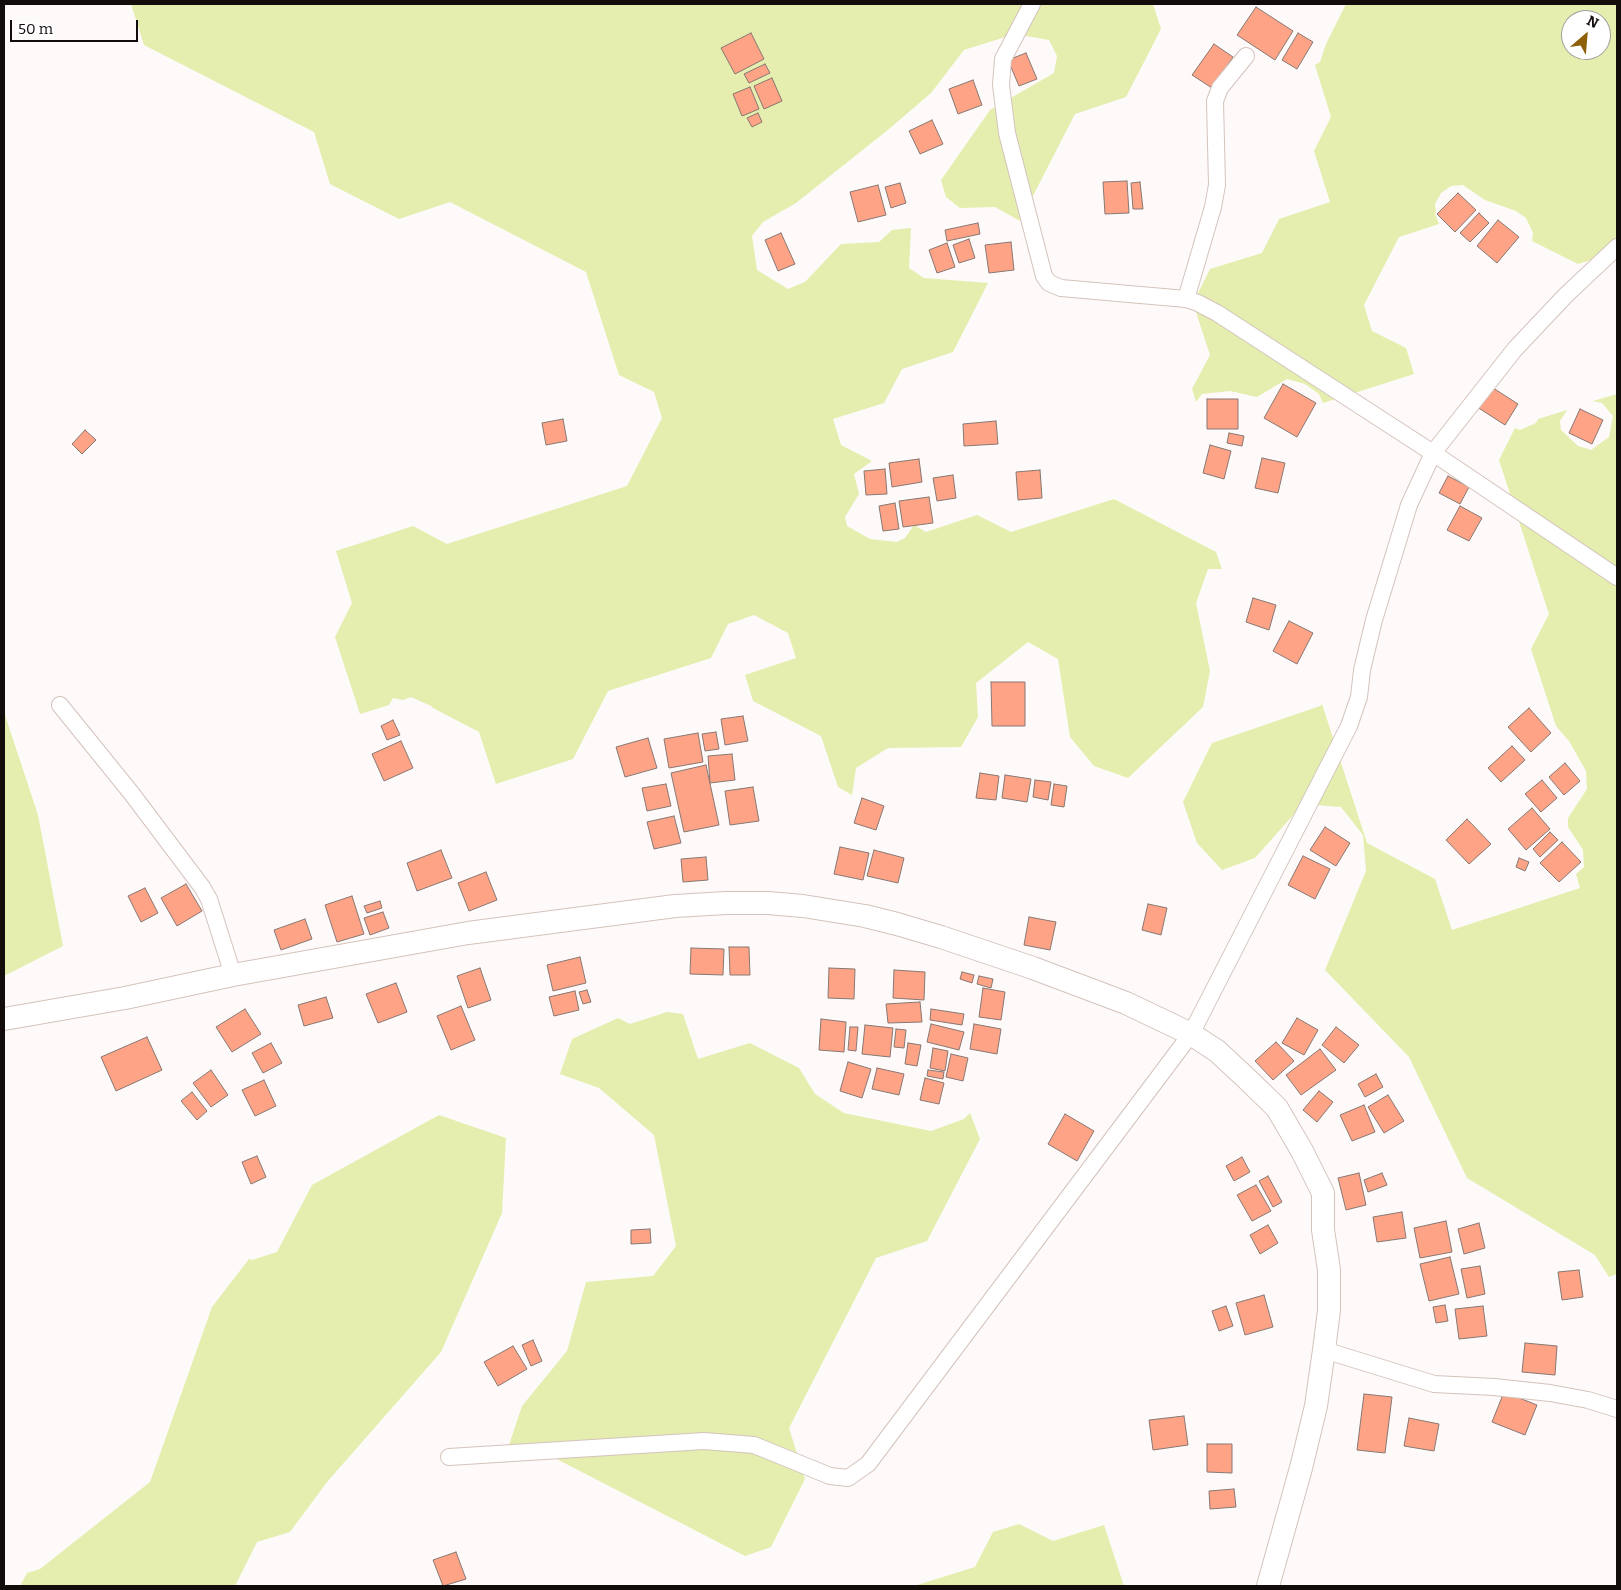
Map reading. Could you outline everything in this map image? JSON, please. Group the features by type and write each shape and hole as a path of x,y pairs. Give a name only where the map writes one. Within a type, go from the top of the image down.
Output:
{"main road":[{"path":"4,1019 125,998 233,975 468,933 541,922 676,906 768,903 803,906 865,916 941,937 1126,1003 1191,1034 1245,1077 1277,1108 1302,1151 1323,1193 1323,1230 1329,1270 1329,1310 1324,1350 1314,1415 1268,1586"}],"street":[{"path":"1032,4 1003,60 1001,85 1007,133 1044,276 1050,283 1061,288 1186,299 1198,303 1217,313 1433,453 1617,577"},
{"path":"1186,299 1213,206 1217,185 1215,101 1220,88 1246,56"},
{"path":"449,1456 704,1441 754,1445 830,1476 848,1478 868,1464 1191,1034 1349,726 1359,697 1362,670 1374,620 1409,505 1433,453 1515,349 1566,295 1617,247"},
{"path":"60,705 132,794 202,887 209,899 233,975"},
{"path":"1324,1350 1434,1384 1494,1387 1550,1393 1588,1400 1617,1409"}],"green space":[{"path":"131,4 1153,4 1161,29 1126,97 1075,114 1020,221 995,207 960,208 946,197 941,180 990,110 1054,73 1057,56 1049,40 1015,34 964,50 931,93 796,203 763,222 752,236 757,270 788,289 805,282 841,244 879,242 892,230 911,228 909,268 924,278 988,283 953,352 902,369 884,403 833,419 841,445 872,461 854,474 859,494 845,517 847,526 870,539 897,542 905,538 914,525 926,532 977,515 1011,532 1114,499 1216,552 1222,569 1208,569 1196,603 1210,671 1203,707 1128,778 1094,766 1070,737 1058,659 1028,642 976,683 978,717 961,747 888,748 856,768 852,795 838,787 821,736 753,701 745,675 796,658 788,633 754,615 728,624 711,658 608,691 573,759 496,784 479,732 431,706 411,697 403,700 393,698 389,705 360,714 335,637 352,603 336,551 413,526 447,544 627,486 662,418 654,392 619,375 586,272 450,202 399,219 330,184 314,132 144,45"},
{"path":"1346,4 1617,4 1617,252 1578,264 1532,241 1533,233 1526,218 1516,211 1485,200 1463,185 1451,186 1441,193 1435,204 1435,214 1439,224 1399,237 1364,305 1372,331 1406,348 1414,374 1323,403 1319,394 1305,384 1287,379 1257,397 1230,391 1202,394 1196,402 1192,389 1210,355 1193,303 1210,269 1262,253 1279,219 1330,202 1314,151 1331,117 1315,65 1320,62 1326,44"},
{"path":"1617,394 1617,1274 1609,1277 1595,1255 1467,1178 1409,1057 1325,970 1366,871 1363,835 1341,807 1303,804 1255,858 1222,870 1197,843 1183,802 1212,743 1322,704 1367,843 1435,879 1452,930 1580,888 1576,874 1584,867 1583,850 1568,827 1568,818 1587,789 1586,771 1569,741 1556,726 1531,649 1549,614 1499,460 1515,428 1520,430 1536,423 1538,419 1567,410 1560,421 1561,430 1578,446 1591,450 1609,437 1613,416 1602,403 1593,401"},
{"path":"4,712 38,815 63,946 4,976"},
{"path":"667,1012 683,1014 698,1059 750,1043 799,1068 815,1094 844,1113 931,1131 964,1119 970,1113 980,1139 927,1241 876,1258 789,1428 805,1479 771,1547 745,1556 541,1451 503,1463 522,1406 567,1351 586,1282 653,1276 676,1246 654,1135 599,1088 560,1074 572,1039 618,1018 630,1024"},
{"path":"439,1115 506,1138 502,1213 441,1352 327,1482 290,1532 257,1542 235,1586 20,1586 27,1573 40,1569 150,1482 212,1307 249,1259 252,1260 277,1252 312,1185"},
{"path":"1019,1524 1053,1541 1104,1525 1124,1586 914,1586 975,1567 993,1532"}],"building":[{"path":"1256,7 1293,31 1275,60 1237,35"},
{"path":"751,33 764,59 735,74 721,48"},
{"path":"1298,33 1313,42 1297,69 1282,60"},
{"path":"1214,44 1233,57 1212,88 1192,75"},
{"path":"1026,53 1037,79 1019,86 1008,60"},
{"path":"765,64 770,73 749,83 744,74"},
{"path":"772,78 782,101 764,109 754,86"},
{"path":"973,80 982,105 958,114 949,89"},
{"path":"750,87 759,109 742,116 733,94"},
{"path":"758,113 762,122 752,127 747,118"},
{"path":"932,120 943,144 920,154 909,131"},
{"path":"1127,181 1129,213 1105,214 1103,182"},
{"path":"1140,182 1143,209 1133,209 1131,183"},
{"path":"900,183 906,203 891,208 885,187"},
{"path":"878,185 886,215 858,222 850,192"},
{"path":"1458,193 1476,210 1455,232 1437,214"},
{"path":"1479,213 1489,223 1470,242 1460,233"},
{"path":"1498,220 1519,237 1497,263 1477,246"},
{"path":"978,223 980,234 947,241 945,230"},
{"path":"781,233 795,264 778,271 765,240"},
{"path":"969,239 975,258 959,263 953,245"},
{"path":"1011,242 1014,270 989,273 985,245"},
{"path":"947,243 955,267 937,273 929,250"},
{"path":"1283,384 1316,403 1297,437 1264,418"},
{"path":"1490,386 1518,404 1505,425 1477,407"},
{"path":"1207,399 1238,399 1238,429 1207,429"},
{"path":"1580,409 1603,420 1592,444 1569,433"},
{"path":"563,419 567,441 546,445 542,423"},
{"path":"996,421 998,444 964,446 963,424"},
{"path":"85,430 96,440 82,454 72,444"},
{"path":"1229,433 1244,436 1242,446 1227,443"},
{"path":"1210,445 1231,451 1224,479 1203,473"},
{"path":"1262,458 1285,463 1278,493 1255,488"},
{"path":"919,459 922,482 892,487 889,463"},
{"path":"885,469 887,494 866,495 864,471"},
{"path":"1040,470 1042,498 1018,500 1016,472"},
{"path":"953,475 956,498 937,501 933,478"},
{"path":"1448,476 1469,487 1460,504 1439,493"},
{"path":"929,497 933,523 903,527 899,501"},
{"path":"895,503 899,529 883,531 879,506"},
{"path":"1460,506 1482,518 1469,541 1447,530"},
{"path":"1253,598 1276,605 1269,630 1246,622"},
{"path":"1289,621 1313,633 1297,664 1273,651"},
{"path":"991,682 1025,682 1025,726 992,726"},
{"path":"1529,708 1551,733 1531,752 1508,727"},
{"path":"743,716 748,741 725,745 721,719"},
{"path":"393,720 400,735 387,740 381,726"},
{"path":"716,732 719,749 705,751 702,734"},
{"path":"698,733 703,762 669,768 664,739"},
{"path":"648,738 657,768 625,777 616,747"},
{"path":"401,741 413,768 384,781 372,754"},
{"path":"1512,746 1525,760 1501,782 1488,768"},
{"path":"732,754 735,780 710,783 708,756"},
{"path":"1565,763 1580,781 1564,795 1549,777"},
{"path":"706,765 719,825 684,832 671,773"},
{"path":"980,773 999,776 996,800 976,798"},
{"path":"1005,775 1031,779 1027,802 1002,798"},
{"path":"1035,780 1051,782 1048,800 1033,797"},
{"path":"1542,780 1557,798 1541,812 1525,794"},
{"path":"666,784 671,806 647,811 642,788"},
{"path":"1054,784 1067,786 1064,807 1051,805"},
{"path":"753,787 759,821 730,825 725,791"},
{"path":"862,798 884,806 876,830 854,823"},
{"path":"1532,808 1550,829 1526,850 1508,829"},
{"path":"674,816 681,843 654,849 647,822"},
{"path":"1467,819 1491,844 1469,864 1446,840"},
{"path":"1325,827 1350,843 1336,866 1310,850"},
{"path":"1550,832 1558,840 1540,857 1533,849"},
{"path":"1562,842 1581,862 1559,882 1540,863"},
{"path":"840,847 869,853 863,880 834,874"},
{"path":"441,850 452,878 417,891 407,863"},
{"path":"874,850 904,858 898,883 867,876"},
{"path":"1303,856 1330,869 1315,899 1288,885"},
{"path":"706,857 708,880 683,882 681,859"},
{"path":"1519,858 1529,862 1525,871 1516,867"},
{"path":"486,872 497,900 469,911 458,883"},
{"path":"186,884 202,911 177,926 161,898"},
{"path":"145,888 158,913 141,922 128,896"},
{"path":"352,896 364,934 337,942 325,905"},
{"path":"380,901 382,908 367,913 364,906"},
{"path":"1148,904 1167,908 1161,935 1142,930"},
{"path":"383,912 389,928 370,935 364,918"},
{"path":"1029,917 1056,922 1050,950 1024,945"},
{"path":"305,919 312,939 281,950 274,930"},
{"path":"729,947 749,947 750,975 730,975"},
{"path":"691,948 724,949 723,975 690,974"},
{"path":"580,957 586,983 553,991 547,965"},
{"path":"480,968 491,1000 468,1008 457,976"},
{"path":"829,968 855,969 854,999 828,998"},
{"path":"894,970 925,972 924,1000 893,998"},
{"path":"962,972 974,975 972,983 960,979"},
{"path":"979,976 993,979 991,988 977,984"},
{"path":"396,983 407,1012 378,1023 366,994"},
{"path":"983,988 1005,992 1001,1020 979,1017"},
{"path":"587,990 591,1002 583,1004 579,992"},
{"path":"575,991 579,1010 554,1016 549,997"},
{"path":"326,997 333,1018 304,1026 298,1005"},
{"path":"920,1002 922,1022 888,1023 886,1004"},
{"path":"461,1006 475,1040 451,1050 437,1016"},
{"path":"245,1009 261,1034 232,1052 216,1027"},
{"path":"931,1009 964,1014 962,1025 930,1020"},
{"path":"1297,1018 1318,1030 1304,1055 1282,1043"},
{"path":"821,1019 846,1022 844,1052 819,1050"},
{"path":"931,1024 964,1032 959,1050 927,1042"},
{"path":"974,1024 1001,1029 997,1054 970,1049"},
{"path":"865,1025 893,1028 890,1057 862,1054"},
{"path":"850,1027 858,1027 856,1051 848,1050"},
{"path":"1336,1027 1359,1045 1344,1063 1322,1045"},
{"path":"896,1029 906,1030 904,1048 894,1047"},
{"path":"147,1037 162,1070 116,1091 101,1057"},
{"path":"1276,1042 1294,1061 1273,1080 1255,1061"},
{"path":"271,1043 282,1063 263,1073 252,1053"},
{"path":"908,1043 921,1045 917,1066 905,1064"},
{"path":"933,1048 948,1051 945,1071 930,1068"},
{"path":"1320,1049 1336,1070 1301,1095 1286,1075"},
{"path":"951,1054 968,1058 963,1081 946,1077"},
{"path":"848,1062 871,1069 862,1098 840,1091"},
{"path":"877,1068 904,1074 899,1095 872,1089"},
{"path":"211,1070 228,1095 211,1107 193,1083"},
{"path":"928,1070 944,1072 943,1079 927,1076"},
{"path":"1376,1074 1383,1087 1365,1097 1358,1084"},
{"path":"925,1078 944,1083 939,1104 920,1100"},
{"path":"264,1080 276,1106 255,1116 242,1090"},
{"path":"1319,1091 1333,1102 1317,1122 1303,1110"},
{"path":"192,1092 207,1111 197,1120 181,1101"},
{"path":"1388,1095 1404,1121 1384,1133 1368,1107"},
{"path":"1364,1105 1375,1132 1352,1141 1340,1115"},
{"path":"1065,1114 1094,1131 1077,1161 1048,1144"},
{"path":"257,1156 266,1177 251,1184 242,1162"},
{"path":"1242,1157 1250,1172 1234,1181 1226,1166"},
{"path":"1359,1173 1366,1205 1346,1210 1338,1178"},
{"path":"1382,1173 1387,1185 1368,1192 1364,1180"},
{"path":"1268,1176 1282,1202 1273,1207 1259,1181"},
{"path":"1256,1185 1271,1211 1252,1221 1237,1195"},
{"path":"1402,1212 1406,1238 1377,1242 1373,1217"},
{"path":"1446,1221 1452,1252 1420,1258 1414,1228"},
{"path":"1479,1223 1485,1248 1464,1254 1458,1229"},
{"path":"1268,1225 1278,1243 1260,1254 1250,1235"},
{"path":"650,1229 651,1243 631,1244 631,1230"},
{"path":"1450,1257 1459,1294 1429,1301 1420,1264"},
{"path":"1480,1266 1485,1294 1467,1298 1461,1269"},
{"path":"1579,1270 1583,1297 1562,1300 1558,1272"},
{"path":"1264,1295 1273,1327 1245,1335 1236,1303"},
{"path":"1445,1305 1448,1321 1436,1323 1433,1307"},
{"path":"1226,1306 1233,1326 1219,1331 1212,1311"},
{"path":"1483,1306 1487,1336 1459,1339 1455,1309"},
{"path":"533,1340 542,1361 531,1366 522,1345"},
{"path":"1525,1343 1557,1346 1555,1375 1522,1372"},
{"path":"513,1346 527,1369 498,1386 484,1362"},
{"path":"1504,1392 1537,1405 1525,1435 1492,1422"},
{"path":"1364,1394 1392,1397 1385,1453 1357,1450"},
{"path":"1184,1416 1188,1445 1153,1450 1149,1420"},
{"path":"1409,1418 1439,1424 1434,1451 1404,1446"},
{"path":"1207,1444 1232,1444 1232,1473 1207,1472"},
{"path":"1234,1489 1236,1507 1210,1509 1209,1491"},
{"path":"456,1552 466,1579 443,1586 433,1560"}]}
